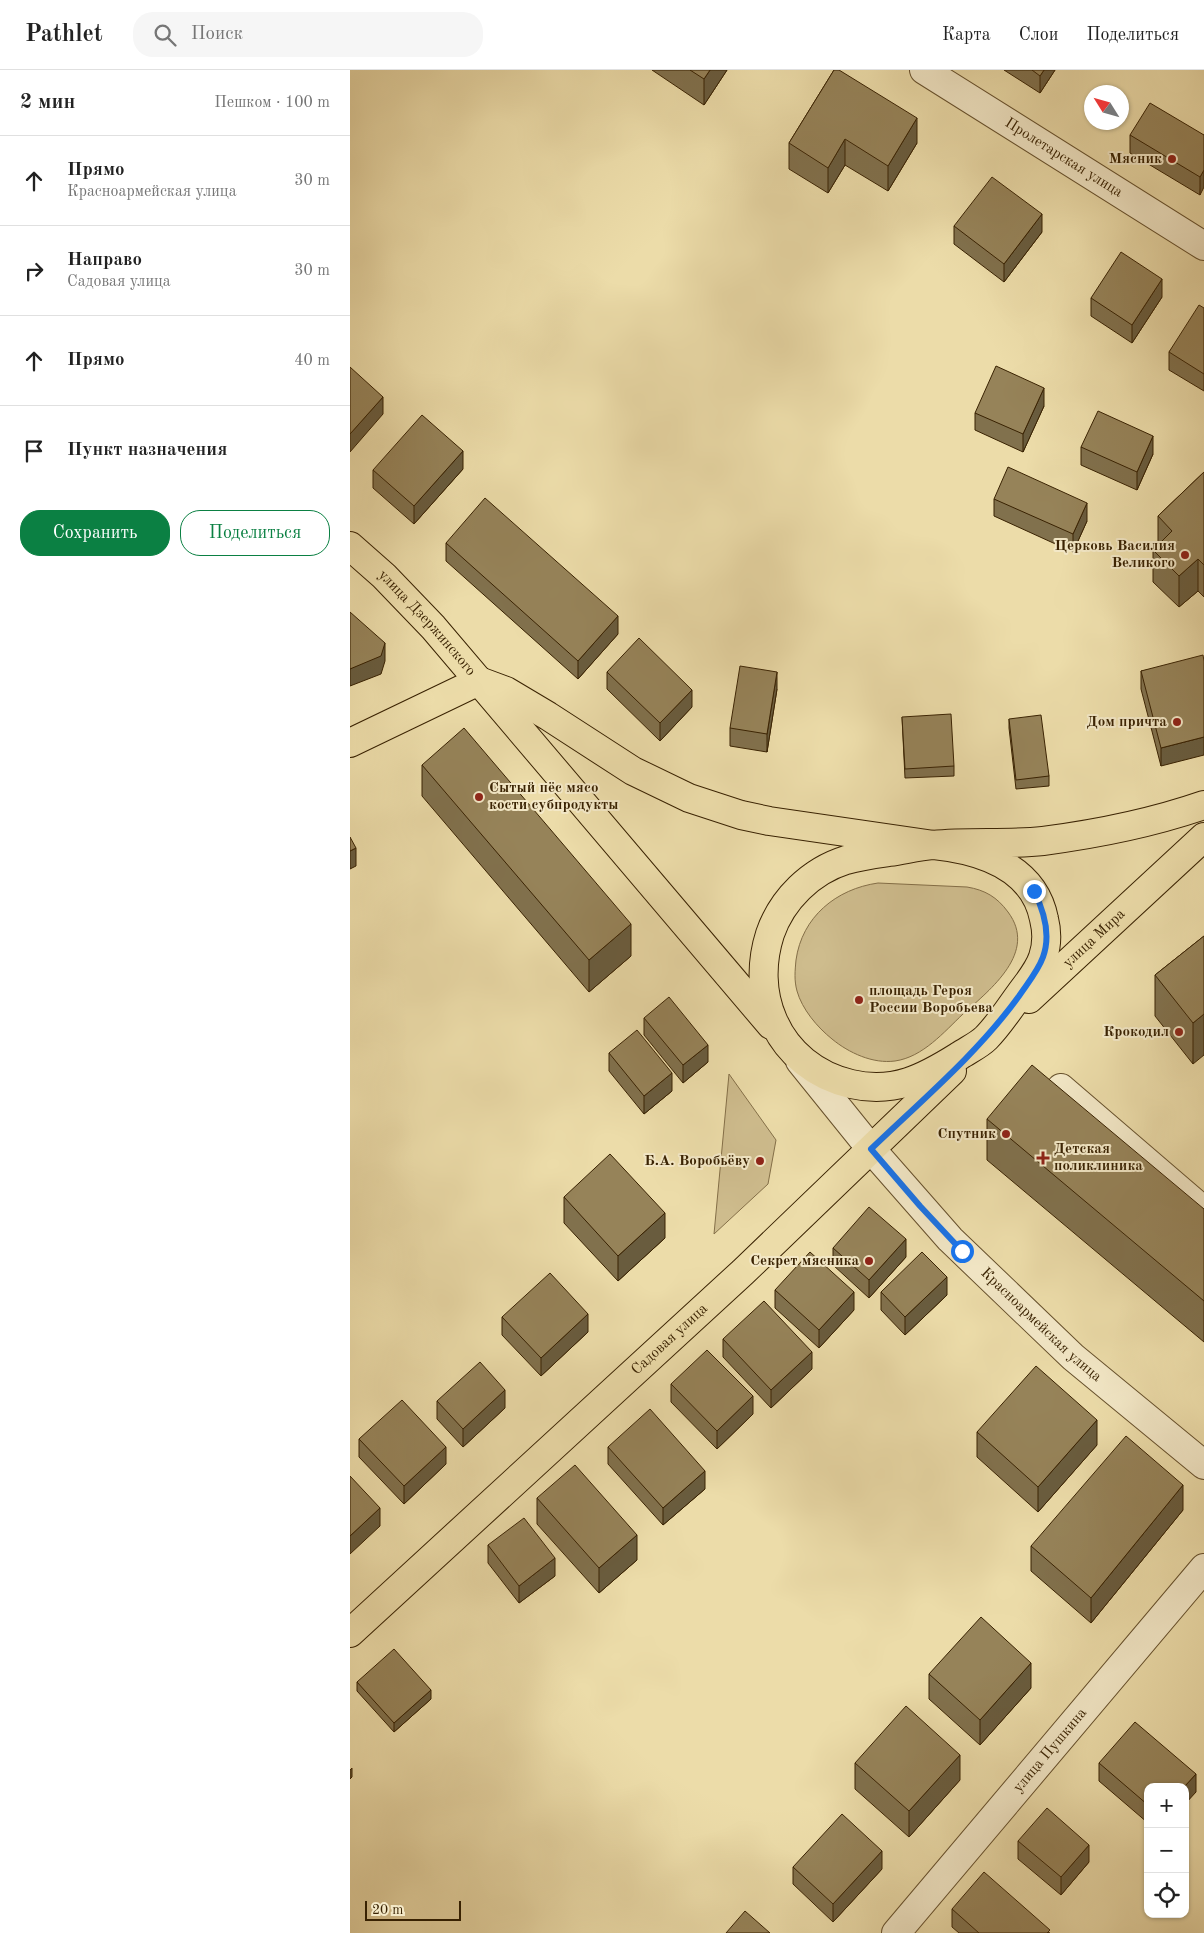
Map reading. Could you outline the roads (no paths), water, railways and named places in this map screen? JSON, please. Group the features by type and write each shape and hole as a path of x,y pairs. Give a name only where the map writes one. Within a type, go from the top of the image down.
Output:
{"main road":[{"name":"улица Дзержинского","path":"350,546 384,576 427,620 805,1062 830,1078 848,1084 878,1087 907,1083 926,1076 984,1040"},
{"path":"350,743 479,681 506,691 633,770 688,798 741,815 769,821 969,851 1009,867 1023,878 1034,891 1044,914 1046,940 1041,962 1023,991 984,1040"},
{"path":"786,1042 766,997 764,986 764,962 772,928 790,898 807,881 837,863 859,857 934,845 1041,841 1140,824 1204,805"},
{"name":"улица Мира","path":"984,1040 1204,837"},
{"name":"Садовая улица","path":"350,1633 736,1278 984,1040"}],"street":[{"name":"Пролетарская улица","path":"924,70 1204,246"},
{"name":"Красноармейская улица","path":"786,1042 871,1149 939,1228 1073,1357 1202,1460"},
{"path":"1061,1088 1204,1211"},
{"name":"улица Пушкина","path":"896,1933 1204,1568"}],"place":[{"name":"Мясник","path":"1172,159"},
{"name":"Церковь Василия Великого","path":"1185,555"},
{"name":"Дом причта","path":"1177,722"},
{"name":"Сытый пёс мясо кости субпродукты","path":"479,797"},
{"name":"площадь Героя России Воробьева","path":"859,1000"},
{"name":"Крокодил","path":"1179,1032"},
{"name":"Спутник","path":"1006,1134"},
{"name":"Детская поликлиника","path":"1043,1158"},
{"name":"Б.А. Воробьёву","path":"760,1161"},
{"name":"Секрет мясника","path":"869,1261"}]}
